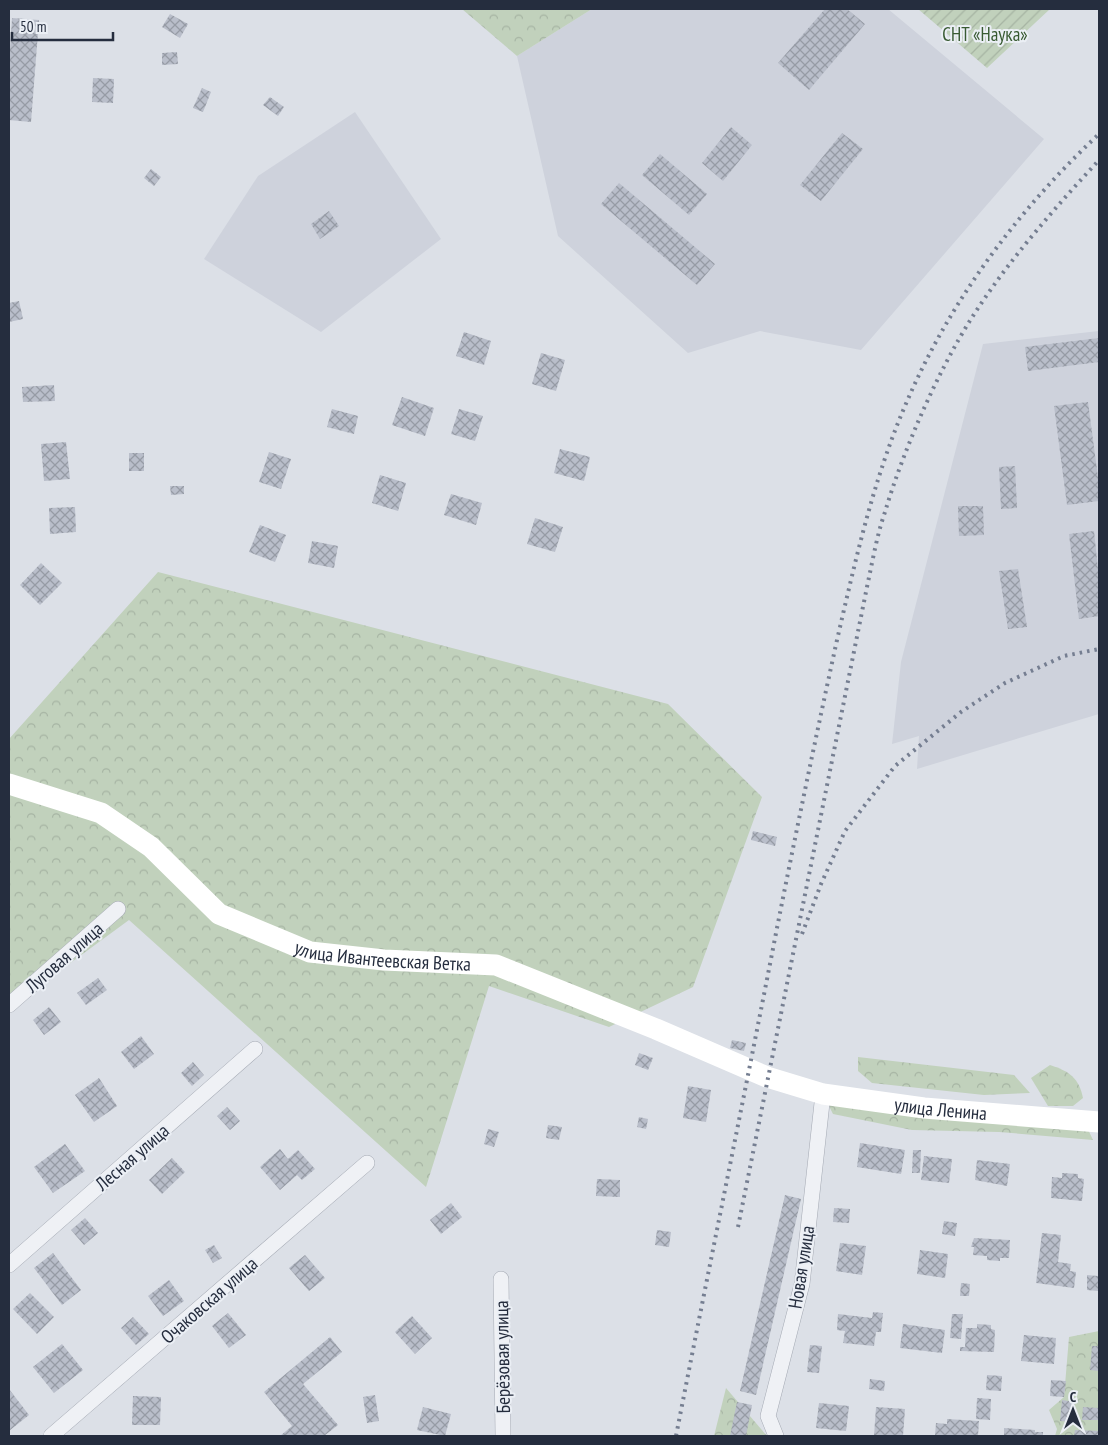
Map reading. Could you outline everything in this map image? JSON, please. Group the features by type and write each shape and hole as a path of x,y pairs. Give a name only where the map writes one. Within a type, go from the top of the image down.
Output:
{"main road":[{"name":"улица Ивантеевская Ветка","path":"9,784 101,813 151,847 219,914 310,952 384,960 496,965 782,1082"},
{"name":"улица Ленина","path":"782,1082 823,1094 924,1108 1099,1122"}],"street":[{"name":"Луговая улица","path":"9,1005 118,909"},
{"name":"Лесная улица","path":"9,1265 256,1049"},
{"name":"Новая улица","path":"776,1436 768,1416 802,1284 823,1094"},
{"name":"Очаковская улица","path":"51,1436 367,1163"},
{"name":"Берёзовая улица","path":"501,1279 503,1436"}],"shaded area":[{"path":"592,9 888,9 1044,139 861,350 760,331 688,353 558,236 517,56"},
{"path":"355,112 441,239 321,332 204,259 258,176"},
{"path":"1099,331 1099,714 917,769 919,736 892,744 901,662 983,344"}],"green space":[{"path":"462,9 592,9 517,56"},
{"name":"СНТ «Наука»","path":"918,9 1050,9 987,68"},
{"path":"158,572 668,704 762,797 693,987 609,1027 489,986 426,1187 129,920 9,1008 9,739"},
{"path":"858,1057 1014,1075 1030,1093 984,1095 872,1083 858,1071"},
{"path":"1050,1065 1068,1073 1079,1085 1083,1098 1073,1106 1048,1106 1031,1078"},
{"path":"828,1104 1085,1123 1093,1140 999,1132 912,1130 833,1114"},
{"path":"1099,1331 1099,1436 1055,1436 1057,1429 1049,1410 1064,1397 1069,1337"},
{"path":"726,1388 767,1436 714,1436"}],"building":[{"path":"825,9 847,9 865,24 809,90 778,63"},
{"path":"170,14 188,24 180,38 162,27"},
{"path":"12,18 39,20 31,122 9,120 9,65"},
{"path":"177,52 178,64 162,65 162,53"},
{"path":"93,78 114,79 113,103 92,102"},
{"path":"202,88 211,92 203,112 193,108"},
{"path":"270,97 284,107 278,116 263,105"},
{"path":"731,127 752,145 723,181 702,163"},
{"path":"842,133 863,149 821,201 800,185"},
{"path":"660,154 707,194 689,215 642,175"},
{"path":"151,169 161,177 154,186 144,178"},
{"path":"619,183 715,264 697,285 601,204"},
{"path":"329,211 339,226 320,239 311,224"},
{"path":"19,301 23,319 9,322 9,303"},
{"path":"464,332 491,341 484,365 456,356"},
{"path":"1099,338 1099,362 1028,371 1025,347"},
{"path":"541,353 565,360 556,391 532,384"},
{"path":"54,385 55,401 23,402 22,387"},
{"path":"402,397 434,408 425,436 392,425"},
{"path":"1088,402 1099,485 1099,501 1067,505 1054,406"},
{"path":"332,409 358,416 354,434 327,427"},
{"path":"459,409 483,416 475,441 451,434"},
{"path":"66,442 70,479 44,481 41,444"},
{"path":"560,449 590,457 584,481 554,473"},
{"path":"269,452 291,459 281,489 259,482"},
{"path":"129,453 144,453 144,471 129,471"},
{"path":"1015,466 1017,508 1001,509 999,467"},
{"path":"380,475 406,483 398,511 372,503"},
{"path":"170,486 184,486 184,494 171,495"},
{"path":"451,494 482,503 476,525 444,515"},
{"path":"958,506 983,506 984,535 959,536"},
{"path":"75,507 76,532 50,534 49,508"},
{"path":"535,518 563,527 555,552 527,544"},
{"path":"260,525 286,535 275,562 249,552"},
{"path":"1094,531 1099,579 1099,616 1079,619 1069,534"},
{"path":"312,541 338,546 334,568 308,563"},
{"path":"41,563 62,583 40,605 20,585"},
{"path":"1018,569 1027,627 1008,629 999,571"},
{"path":"753,831 777,837 775,846 751,840"},
{"path":"98,978 107,990 86,1005 77,993"},
{"path":"49,1007 61,1022 44,1035 33,1020"},
{"path":"141,1036 154,1054 134,1069 121,1052"},
{"path":"732,1040 746,1043 744,1051 730,1048"},
{"path":"639,1053 653,1058 648,1070 635,1065"},
{"path":"193,1062 204,1075 192,1086 181,1073"},
{"path":"99,1078 117,1106 94,1122 75,1095"},
{"path":"688,1086 711,1090 706,1122 683,1118"},
{"path":"227,1107 240,1121 230,1130 217,1116"},
{"path":"639,1117 648,1119 646,1129 637,1127"},
{"path":"548,1125 562,1127 559,1140 546,1138"},
{"path":"488,1129 499,1132 494,1147 484,1144"},
{"path":"860,1143 905,1150 901,1174 857,1167"},
{"path":"65,1144 85,1171 53,1193 34,1167"},
{"path":"280,1149 288,1159 298,1150 315,1169 302,1180 297,1175 280,1190 260,1167"},
{"path":"913,1150 921,1150 920,1173 912,1173"},
{"path":"924,1156 952,1159 949,1183 921,1180"},
{"path":"172,1158 185,1172 162,1194 149,1180"},
{"path":"977,1160 1010,1164 1007,1186 975,1180"},
{"path":"1062,1173 1078,1174 1078,1178 1084,1179 1082,1201 1051,1198 1052,1177 1062,1178"},
{"path":"597,1179 620,1180 620,1197 596,1196"},
{"path":"785,1195 801,1199 756,1395 740,1391"},
{"path":"451,1203 462,1217 441,1234 430,1220"},
{"path":"834,1208 850,1209 849,1223 833,1222"},
{"path":"85,1218 98,1233 84,1245 71,1230"},
{"path":"944,1221 957,1223 955,1236 942,1234"},
{"path":"657,1230 671,1232 669,1247 655,1245"},
{"path":"1042,1233 1061,1235 1058,1262 1071,1264 1070,1271 1076,1272 1074,1288 1036,1283"},
{"path":"974,1238 1010,1240 1009,1258 1000,1258 1000,1261 987,1260 987,1256 973,1255 974,1247 971,1247"},
{"path":"840,1243 866,1246 862,1275 836,1271"},
{"path":"214,1245 222,1258 213,1263 205,1250"},
{"path":"920,1250 948,1254 945,1278 917,1274"},
{"path":"53,1253 81,1290 62,1305 34,1268"},
{"path":"305,1255 325,1278 309,1291 289,1268"},
{"path":"1087,1275 1098,1276 1098,1291 1087,1290"},
{"path":"169,1280 184,1301 163,1316 148,1296"},
{"path":"961,1283 970,1284 969,1296 960,1296"},
{"path":"30,1293 54,1317 37,1334 13,1309"},
{"path":"873,1312 883,1313 881,1332 876,1332 874,1346 843,1343 845,1331 837,1330 838,1314 872,1318"},
{"path":"228,1313 246,1335 229,1348 212,1326"},
{"path":"952,1314 963,1314 961,1339 950,1338"},
{"path":"412,1316 432,1338 415,1354 395,1332"},
{"path":"133,1317 149,1334 136,1345 121,1328"},
{"path":"903,1324 945,1330 942,1353 900,1348"},
{"path":"977,1324 991,1325 991,1329 995,1330 994,1352 960,1351 960,1347 965,1347 966,1328 977,1328"},
{"path":"1024,1335 1056,1338 1054,1364 1021,1361"},
{"path":"330,1337 342,1352 303,1384 338,1425 324,1436 280,1436 292,1426 264,1392"},
{"path":"62,1344 83,1370 54,1393 33,1367"},
{"path":"810,1345 822,1346 819,1373 807,1372"},
{"path":"1092,1346 1099,1346 1099,1371 1090,1370"},
{"path":"987,1375 1002,1376 1001,1391 986,1390"},
{"path":"870,1379 885,1381 884,1391 869,1389"},
{"path":"1051,1380 1066,1381 1064,1397 1050,1396"},
{"path":"9,1389 29,1415 9,1431"},
{"path":"375,1395 379,1421 367,1423 363,1397"},
{"path":"133,1396 161,1397 160,1425 132,1425"},
{"path":"977,1398 991,1399 990,1420 976,1419"},
{"path":"1062,1400 1075,1402 1073,1422 1060,1421"},
{"path":"737,1402 752,1405 746,1436 730,1436"},
{"path":"819,1403 849,1406 846,1431 816,1428"},
{"path":"423,1407 451,1414 445,1436 417,1430"},
{"path":"876,1407 905,1409 903,1436 874,1436"},
{"path":"1083,1407 1099,1408 1099,1420 1082,1420"},
{"path":"947,1419 979,1421 978,1436 935,1435 936,1423 947,1424"},
{"path":"1004,1428 1035,1430 1035,1432 1043,1432 1043,1436 1004,1436"},
{"path":"1075,1430 1099,1431 1099,1436 1074,1436"}],"railway":[{"path":"676,1436 821,712 859,548 885,458 908,399 926,362 945,326 967,291 1015,224 1099,134"},
{"path":"738,1227 873,556 892,488 922,413 946,363 971,319 1015,257 1099,160"},
{"path":"802,934 821,884 845,831 895,766 961,712 1005,683 1064,656 1099,649"}]}
